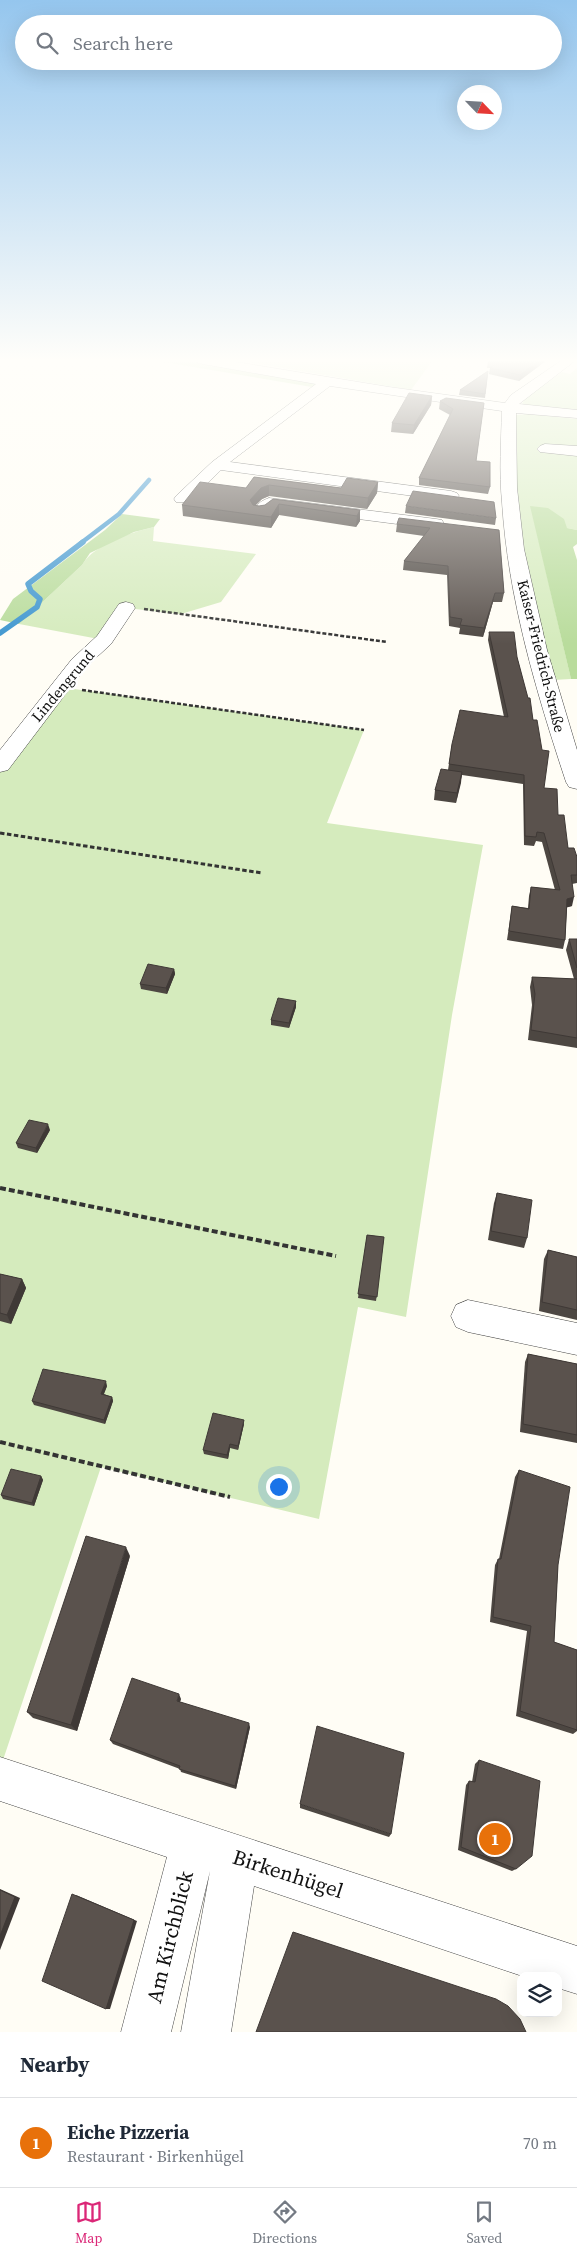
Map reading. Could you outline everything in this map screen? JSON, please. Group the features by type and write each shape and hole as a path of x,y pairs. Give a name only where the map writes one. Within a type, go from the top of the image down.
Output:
{"street":[{"path":"182,499 217,465 230,455"},
{"name":"Kaiser-Friedrich-Straße","path":"507,455 502,503 514,534 525,604 555,717 577,782"},
{"path":"217,465 466,498"},
{"path":"260,511 269,502 453,527"},
{"path":"496,532 514,534"},
{"name":"Lindengrund","path":"0,764 79,663 104,640 126,608"},
{"path":"468,1316 577,1339"},
{"name":"Birkenhügel","path":"0,1779 577,1970"},
{"path":"206,2032 215,1850"},
{"name":"Am Kirchblick","path":"146,2032 215,1850"}],"path":[{"path":"126,608 387,642"},
{"path":"60,687 364,730"},
{"path":"0,833 262,873"},
{"path":"0,1188 336,1256"},
{"path":"0,1442 230,1497"}],"green space":[{"path":"513,455 577,455 577,530 567,528 531,507 571,679 553,680 519,526"},
{"path":"530,506 548,508 564,519 567,528 577,530 577,544 573,547 577,560 577,679 571,679"},
{"path":"122,514 160,519 154,527 134,532 90,553 82,565 19,624 0,620 13,599 105,530"},
{"path":"154,527 153,541 256,554 221,602 181,614 126,608 104,640 19,624 82,565 88,557 104,545 134,532"},
{"path":"60,687 364,730 327,823 483,845 452,1015 406,1317 358,1307 319,1519 101,1467 0,1769 0,765"}],"building":[{"path":"430,455 477,455 476,461 490,462 490,487 419,478"},
{"path":"254,477 341,488 347,478 378,482 368,498 269,485 261,488 250,500 253,505 259,506 265,505 273,499 360,510 357,516 279,504 271,517 182,505 200,482 246,488"},
{"path":"413,491 494,502 496,518 406,506"},
{"path":"399,518 499,530 504,593 495,593 484,628 460,625 462,619 450,617 448,566 404,561 430,528 397,524"},
{"path":"489,632 514,632 517,657 528,698 530,698 533,720 537,720 542,750 549,751 544,788 557,789 558,815 564,815 568,848 574,848 577,857 577,875 571,875 574,897 567,899 565,940 509,931 512,906 529,909 531,887 560,890 544,833 537,832 536,837 525,836 524,775 449,764 460,710 508,717"},
{"path":"441,769 462,772 457,793 435,790"},
{"path":"569,939 577,939 577,968"},
{"path":"148,964 174,969 166,988 140,984"},
{"path":"532,977 577,979 577,1038 531,1030 535,994"},
{"path":"278,998 296,1001 289,1023 271,1020"},
{"path":"29,1120 48,1124 36,1148 16,1143"},
{"path":"497,1193 532,1200 527,1238 491,1231"},
{"path":"367,1235 384,1237 377,1297 358,1294"},
{"path":"548,1250 577,1257 577,1310 542,1302"},
{"path":"0,1274 22,1279 7,1315 0,1313"},
{"path":"528,1354 577,1364 577,1435 523,1424"},
{"path":"43,1369 106,1381 101,1394 112,1397 104,1420 32,1401"},
{"path":"213,1413 244,1420 238,1446 230,1444 227,1455 203,1450"},
{"path":"11,1469 41,1476 32,1503 1,1495"},
{"path":"519,1470 570,1487 558,1565 554,1642 577,1650 577,1730 520,1711 531,1626 493,1617 498,1559 501,1559"},
{"path":"86,1536 126,1547 71,1725 27,1712"},
{"path":"132,1678 179,1694 177,1701 249,1723 235,1786 179,1769 180,1766 110,1740"},
{"path":"317,1726 404,1753 391,1834 300,1804"},
{"path":"479,1760 540,1781 532,1856 516,1869 461,1847 469,1781 475,1782"},
{"path":"0,1890 15,1897 0,1936"},
{"path":"72,1894 134,1920 106,2009 42,1981"},
{"path":"293,1932 496,1999 508,2006 520,2019 526,2032 256,2032"}],"waterway":[{"path":"81,543 119,514 149,480"},
{"path":"0,633 37,607 40,599 31,591 28,584 83,542"}],"place":[{"name":"Eiche Pizzeria","path":"495,1839"}]}
